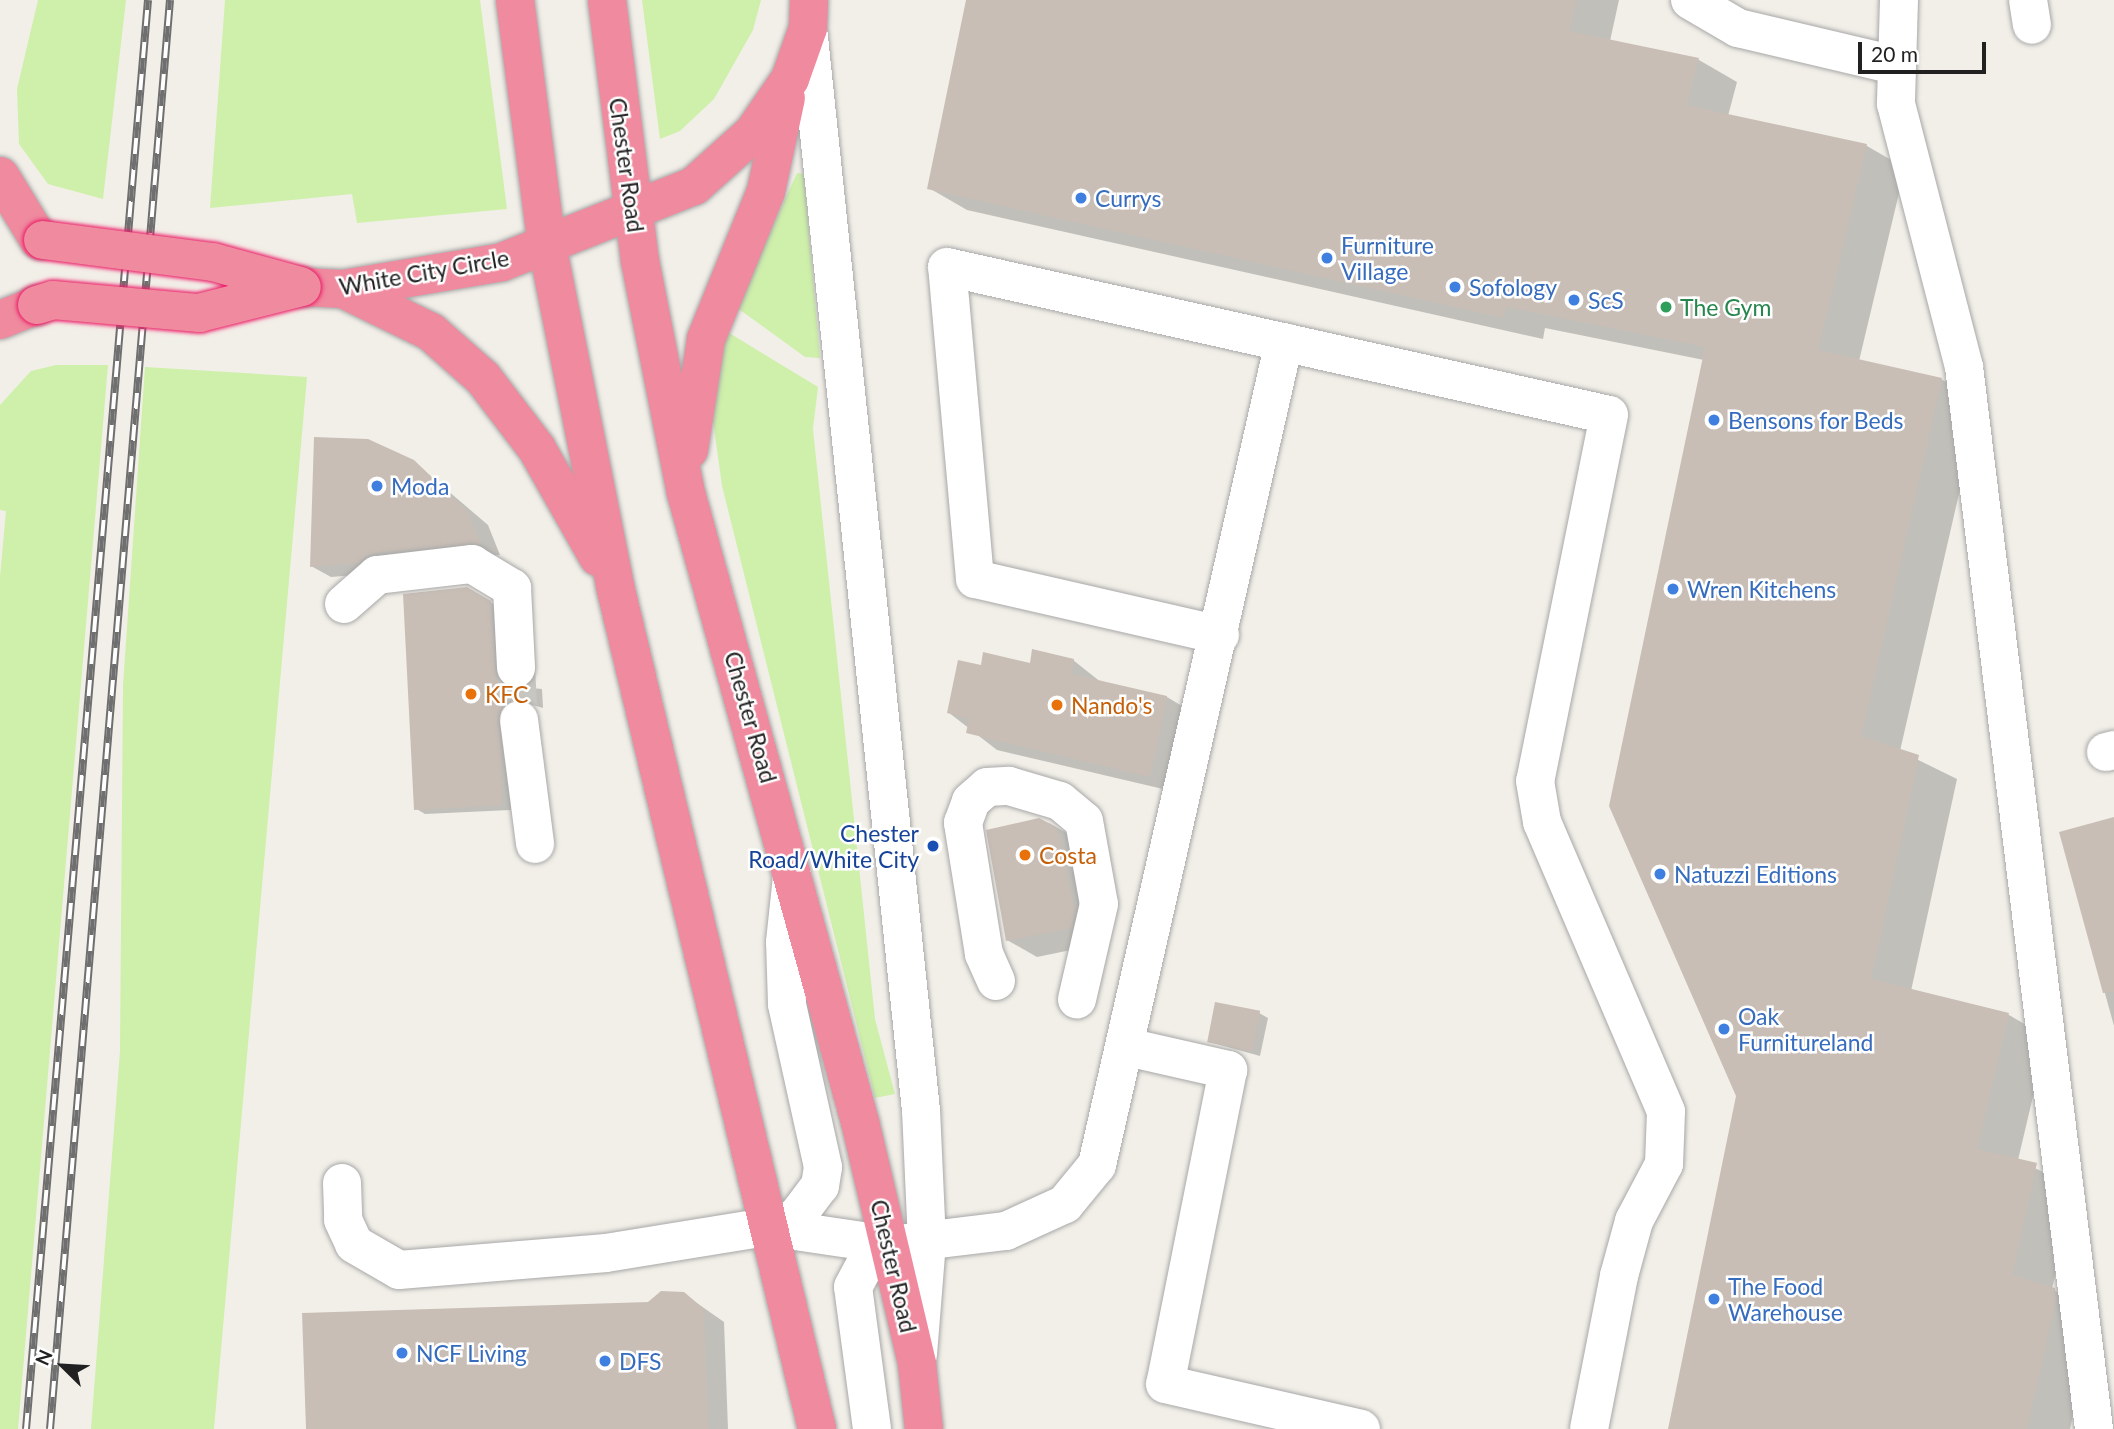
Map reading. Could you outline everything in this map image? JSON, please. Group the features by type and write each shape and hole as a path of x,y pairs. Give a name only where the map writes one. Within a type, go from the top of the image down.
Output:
{"highway":[{"path":"515,0 547,245 615,586 817,1429"},
{"name":"Chester Road","path":"607,0 633,209 686,493 793,863 908,1243 924,1429"},
{"name":"White City Circle","path":"0,227 41,240 212,262 302,287 343,289 502,262 694,186 721,166 790,79 808,14"},
{"path":"686,493 699,366 766,191 790,79"},
{"path":"0,176 41,240"},
{"path":"0,320 53,300 199,313 302,287"},
{"path":"343,289 431,332 483,379 537,449 615,586"}],"street":[{"path":"1690,0 1738,28 1894,65"},
{"path":"1899,0 1894,65 1896,104 1964,368 2094,1429"},
{"path":"808,14 918,1084 908,1243"},
{"path":"1220,635 975,579 947,267 1609,415 1535,780 1542,822 1666,1112 1664,1164 1634,1221 1619,1276 1589,1429"},
{"path":"872,1429 853,1287 870,1255 908,1243 1038,1222 1086,1183 1110,1129 1284,342"},
{"path":"344,604 377,575 472,564 512,588 516,668"},
{"path":"519,720 535,844"},
{"path":"996,981 984,954 963,823 971,801 987,787 1009,786 1060,801 1084,821 1099,904 1077,999"},
{"path":"342,1183 343,1220 354,1244 399,1270 606,1253 785,1224 810,1203 823,1167 788,1004 785,942 793,863"},
{"path":"1127,1047 1228,1070 1165,1384 1361,1429"},
{"path":"768,1227 908,1243"}],"green space":[{"path":"38,0 126,0 103,199 48,184 19,144 17,89"},
{"path":"225,0 480,0 507,209 357,223 352,194 210,208"},
{"path":"642,0 761,0 753,30 714,99 680,131 660,139"},
{"path":"797,173 804,174 820,358 805,357 736,307"},
{"path":"726,331 818,387 813,429 875,1019 895,1094 875,1098 722,486 713,421"},
{"path":"56,365 108,365 18,1429 0,1429 0,577 6,511 0,510 0,405 31,371"},
{"path":"145,367 307,377 214,1429 91,1429 120,1051 123,685"}],"building":[{"path":"966,0 1576,0 1569,31 1699,58 1686,105 1867,144 1818,350 1942,378 1861,736 1919,755 1871,979 2009,1013 1977,1149 2037,1163 2012,1275 2055,1288 2056,1299 2027,1429 1668,1429 1736,1096 1609,806 1705,347 1506,307 1504,318 927,189"},
{"name":"Moda","path":"314,437 368,439 414,460 468,512 481,545 374,553 358,563 310,567"},
{"name":"KFC","path":"467,587 491,601 497,679 516,690 532,682 533,704 516,698 499,712 502,805 414,810 403,594"},
{"name":"Nando's","path":"1032,649 1074,659 1072,674 1167,696 1150,777 966,733 969,719 947,713 958,660 981,665 983,652 1030,663"},
{"path":"2114,817 2114,992 2103,993 2059,832"},
{"name":"Costa","path":"1039,818 1056,827 1075,910 1071,928 1006,941 986,830"},
{"path":"1215,1002 1260,1011 1252,1051 1207,1042"},
{"path":"661,1291 684,1292 704,1309 708,1429 306,1429 302,1313 648,1302"}],"tunnel":[{"path":"516,668 519,720"}],"railway":[{"path":"26,1429 148,0"},
{"path":"50,1429 170,0"}],"place":[{"name":"Currys","path":"1081,198"},
{"name":"Furniture Village","path":"1327,258"},
{"name":"Sofology","path":"1455,287"},
{"name":"ScS","path":"1574,300"},
{"name":"The Gym","path":"1666,307"},
{"name":"Bensons for Beds","path":"1714,420"},
{"name":"Moda","path":"377,486"},
{"name":"Wren Kitchens","path":"1673,589"},
{"name":"KFC","path":"471,694"},
{"name":"Nando's","path":"1057,705"},
{"name":"Chester Road/White City","path":"933,846"},
{"name":"Costa","path":"1025,855"},
{"name":"Natuzzi Editions","path":"1660,874"},
{"name":"Oak Furnitureland","path":"1724,1029"},
{"name":"The Food Warehouse","path":"1714,1299"},
{"name":"NCF Living","path":"402,1353"},
{"name":"DFS","path":"605,1361"}]}
